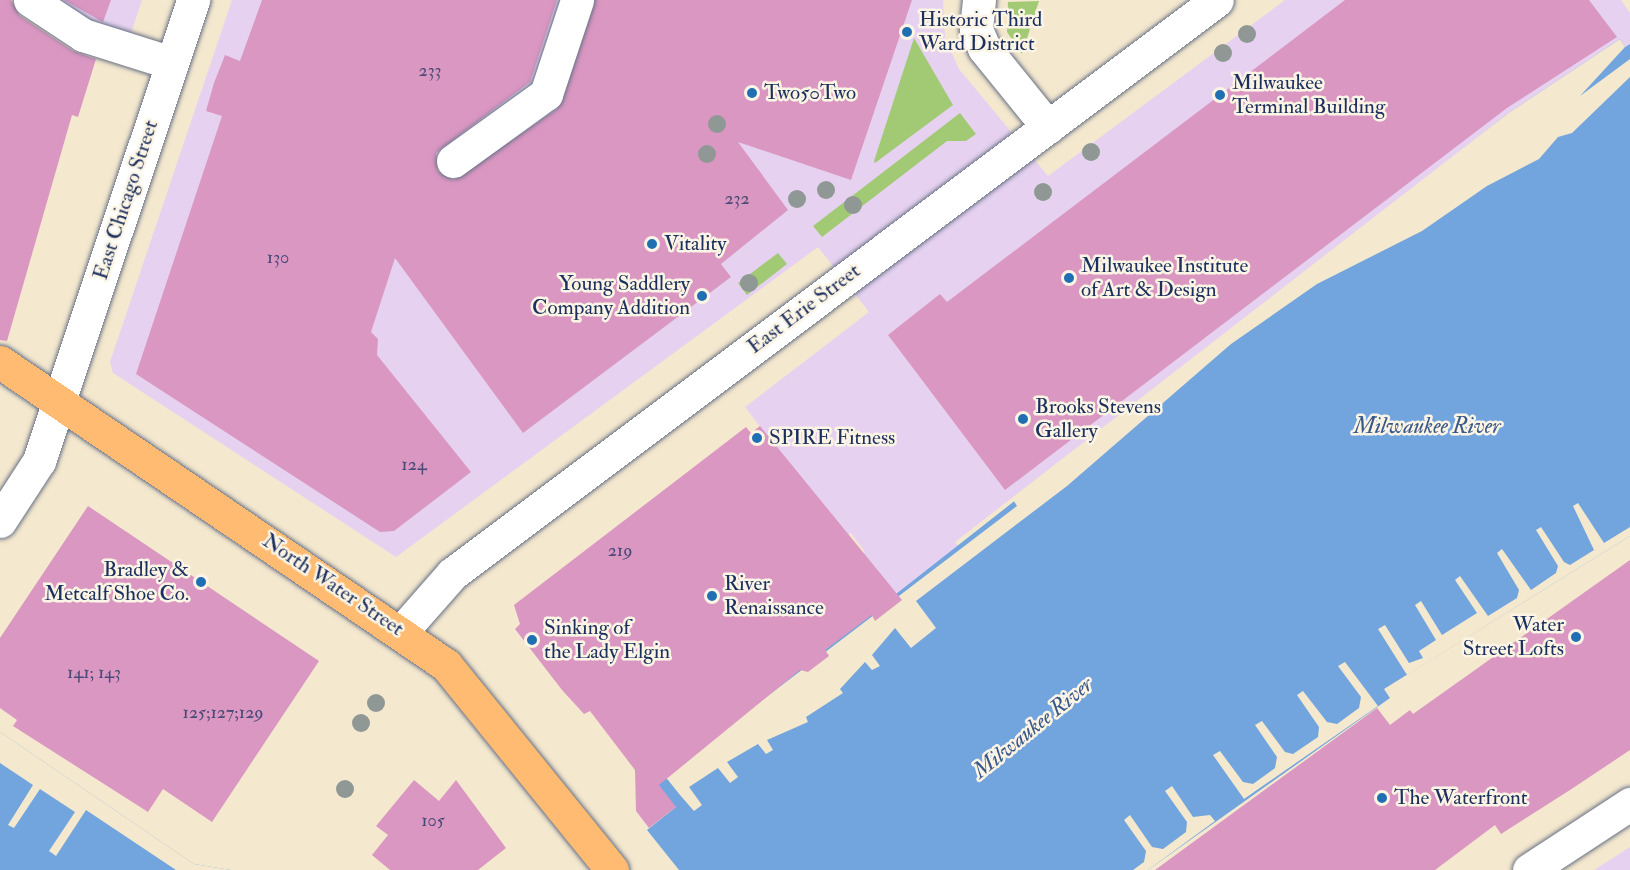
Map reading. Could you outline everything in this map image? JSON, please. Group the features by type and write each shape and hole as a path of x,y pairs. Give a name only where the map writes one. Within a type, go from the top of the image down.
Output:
{"main road":[{"name":"North Water Street","path":"0,362 402,631 446,665 612,870"}],"street":[{"path":"30,0 83,34 172,63"},
{"name":"East Chicago Street","path":"0,521 39,461 193,0"},
{"path":"453,161 546,94 577,0"},
{"path":"979,0 976,29 984,48 1048,127"},
{"name":"East Erie Street","path":"402,631 453,574 1217,0"},
{"path":"1529,870 1630,804"}],"shaded area":[{"path":"48,0 142,0 129,39"},
{"path":"232,0 560,0 532,87 425,170 422,194 573,76 583,0 943,0 945,38 959,69 1048,176 1285,0 1621,0 1630,13 1630,44 1510,112 955,542 958,546 892,599 859,556 865,552 851,533 845,537 745,407 869,312 818,247 396,557 113,373 110,362"},
{"path":"1630,847 1630,870 1594,870"}],"green space":[{"path":"1039,1 1022,54 1007,32 1008,2"},
{"path":"914,38 953,105 875,163 874,161"},
{"path":"960,113 976,134 966,141 947,141 822,237 813,226"},
{"path":"778,253 787,264 747,295 738,283"}],"water":[{"name":"Milwaukee River","path":"1620,39 1625,47 1630,44 1630,536 1384,689 1390,698 1148,870 598,870 647,830 654,784 1510,112"},
{"path":"0,732 194,864 231,870 0,870"}],"pier":[{"path":"1620,39 1625,47 1580,96 1630,59 1630,77 1572,133 1558,137 1539,159 1487,186 1422,231 1317,284 1231,344 1067,486 916,601 936,628 911,648 895,628 872,655 880,666 872,670 865,662 840,689 843,693 806,717 808,722 767,740 773,750 766,754 758,744 727,762 738,777 730,783 718,768 689,787 702,805 694,811 664,775 1017,506 1012,498 1510,112"},
{"path":"1578,503 1604,543 1630,527 1630,536 1407,675 1378,629 1385,625 1409,663 1423,658 1419,651 1436,640 1415,605 1421,601 1442,635 1477,613 1455,580 1460,576 1488,616 1517,598 1519,590 1497,553 1502,549 1531,590 1556,573 1558,566 1536,530 1541,527 1564,562 1570,565 1594,550 1573,506"},
{"path":"1345,662 1378,706 1244,799 1213,755 1220,751 1243,782 1253,784 1275,768 1277,757 1255,725 1262,721 1285,752 1293,754 1318,737 1319,727 1297,695 1303,691 1327,722 1337,724 1359,708 1361,697 1338,666"},
{"path":"0,732 194,864 231,870 176,870 86,810 56,856 49,851 75,812 40,789 14,828 8,825 33,785 0,763"},
{"path":"1172,786 1193,817 1210,815 1215,821 1148,870 1133,870 1144,862 1146,851 1124,820 1130,815 1152,847 1163,849 1186,832 1187,822 1165,791"},
{"path":"671,806 676,807 647,830 679,870 595,870"}],"building":[{"path":"0,0 11,0 20,16 73,51 96,59 78,117 72,115 7,341 0,340"},
{"path":"64,0 111,0 103,22"},
{"path":"262,0 557,0 530,82 436,153 438,171 454,180 557,109 595,0 912,0 851,180 738,142 788,210 721,264 731,277 523,433 395,258 371,332 378,339 377,355 471,472 394,531 380,532 136,374 222,116 206,111 214,83 225,55 240,61"},
{"path":"1345,0 1589,0 1617,37 1507,108 1005,490 888,335 940,294 947,302"},
{"name":"River Renaissance","path":"760,426 902,600 875,621 872,615 825,650 829,656 808,672 800,670 659,785 676,807 649,828 636,811 635,770 590,711 584,714 562,690 515,629 520,624 514,605 746,427 751,433"},
{"path":"88,506 319,661 212,822 163,789 148,812 13,726 17,720 0,708 0,638"},
{"path":"1630,560 1630,750 1570,790 1501,834 1495,825 1435,870 1155,870 1377,708 1390,725 1410,710 1413,714"},
{"path":"414,780 439,801 456,780 506,848 478,870 390,870 372,855 388,835 376,826"}],"place":[{"name":"Historic Third Ward District","path":"907,32"},
{"name":"Two50Two","path":"752,93"},
{"name":"Milwaukee Terminal Building","path":"1220,95"},
{"name":"Vitality","path":"652,244"},
{"name":"Milwaukee Institute of Art & Design","path":"1069,278"},
{"name":"Young Saddlery Company Addition","path":"702,296"},
{"name":"Brooks Stevens Gallery","path":"1023,419"},
{"name":"SPIRE Fitness","path":"757,438"},
{"name":"Bradley & Metcalf Shoe Co.","path":"201,582"},
{"name":"River Renaissance","path":"712,596"},
{"name":"Water Street Lofts","path":"1576,637"},
{"name":"Sinking of the Lady Elgin","path":"532,640"},
{"name":"The Waterfront","path":"1382,798"}]}
